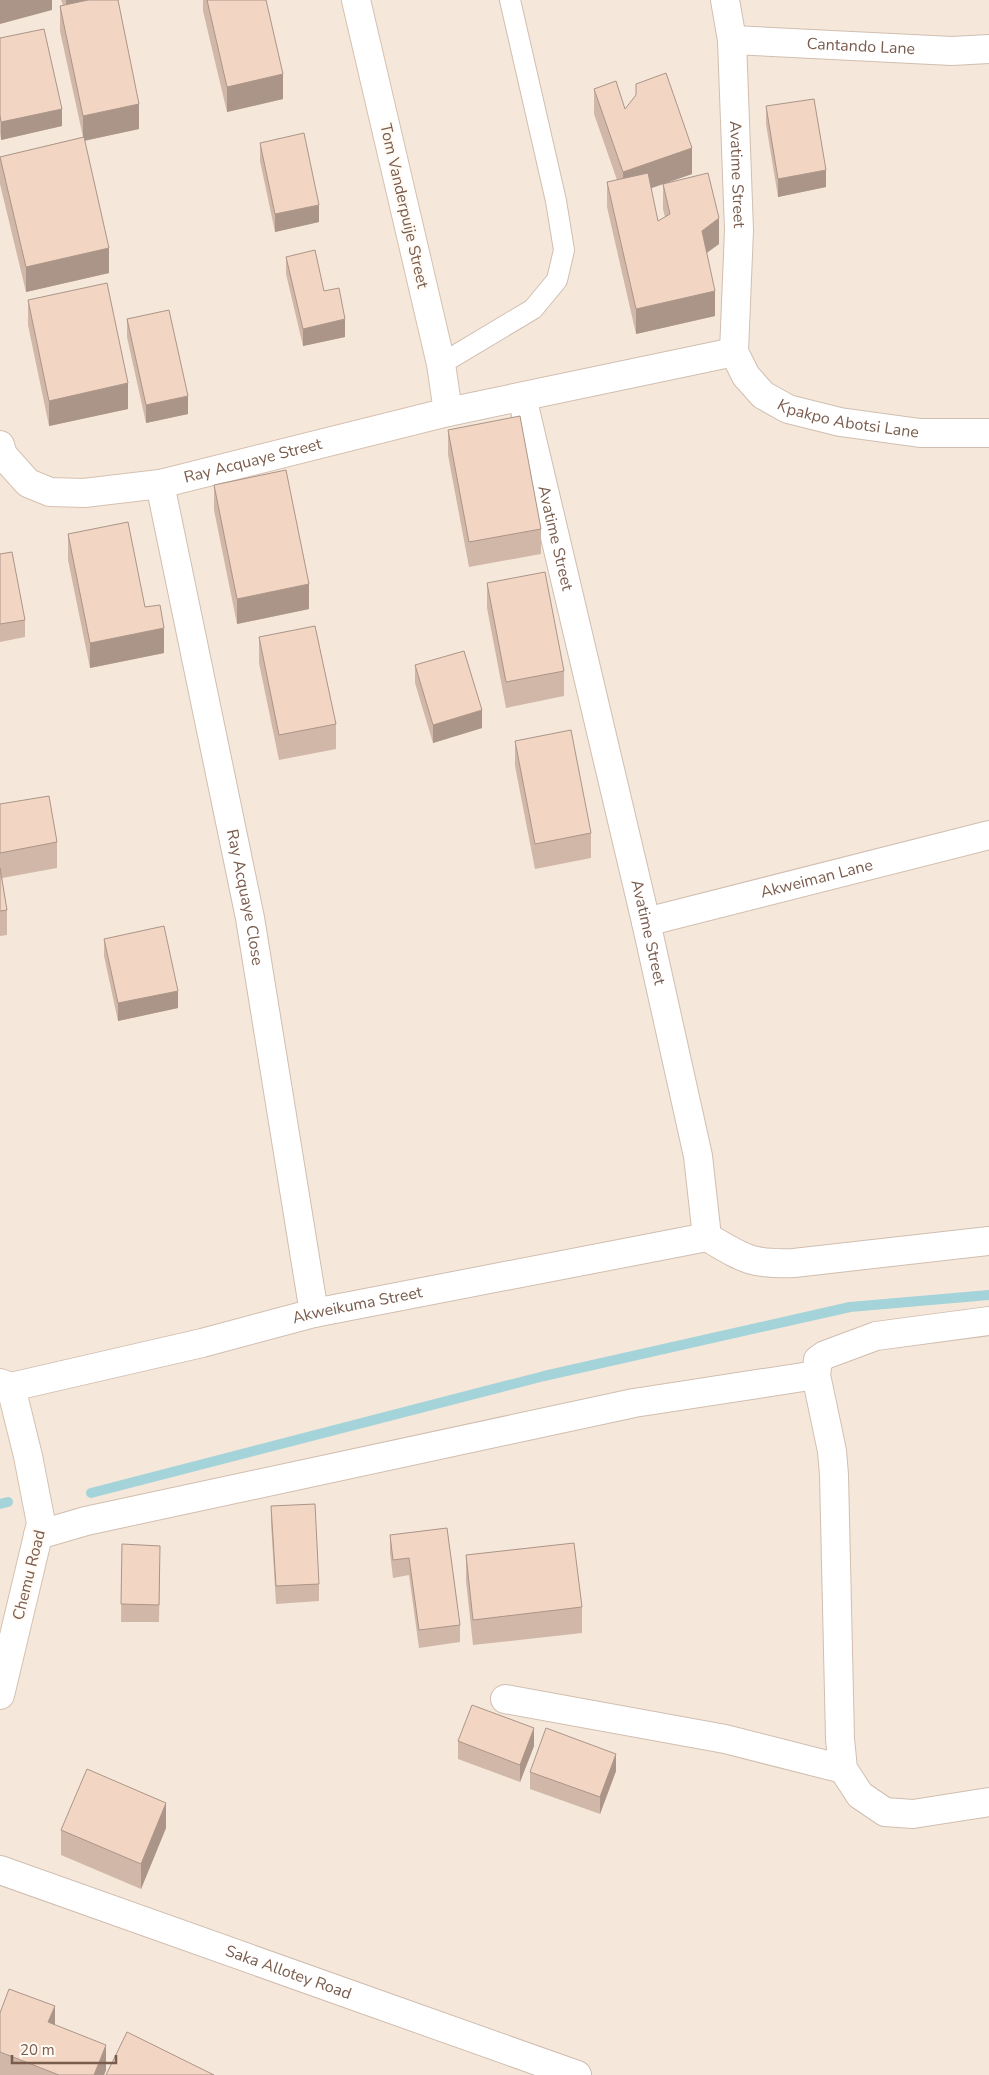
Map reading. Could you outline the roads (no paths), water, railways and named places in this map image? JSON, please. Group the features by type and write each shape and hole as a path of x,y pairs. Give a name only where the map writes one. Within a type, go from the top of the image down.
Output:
{"street":[{"name":"Tom Vanderpuije Street","path":"356,0 440,364 448,412"},
{"name":"Avatime Street","path":"725,0 732,40 739,230 734,352"},
{"name":"Cantando Lane","path":"732,40 952,51 989,49"},
{"path":"522,397 734,352"},
{"name":"Kpakpo Abotsi Lane","path":"734,352 746,376 763,395 788,409 840,422 920,433 989,432"},
{"name":"Avatime Street","path":"522,397 646,922 698,1156 707,1237"},
{"name":"Ray Acquaye Street","path":"0,445 3,455 28,484 50,492 84,493 160,484 448,412 522,397"},
{"name":"Ray Acquaye Close","path":"160,484 250,918 314,1313"},
{"name":"Akweiman Lane","path":"646,922 989,835"},
{"path":"707,1237 745,1259 767,1264 794,1263 989,1241"},
{"name":"Akweikuma Street","path":"6,1385 202,1343 314,1313 707,1237"},
{"path":"989,1321 876,1336 825,1355 818,1360 816,1375 832,1451 834,1475 840,1739 844,1769 860,1795 885,1812 913,1814 989,1802"},
{"path":"40,1529 634,1403 816,1375"},
{"name":"Chemu Road","path":"0,1695 40,1529 28,1456 6,1385"},
{"path":"505,1699 725,1739 844,1769"},
{"name":"Saka Allotey Road","path":"0,1870 576,2075"}],"lane":[{"path":"440,364 533,309 557,280 564,250 556,201 510,0"}],"waterway":[{"path":"91,1493 544,1376 850,1307 989,1295"},
{"path":"0,1504 8,1502"}]}
